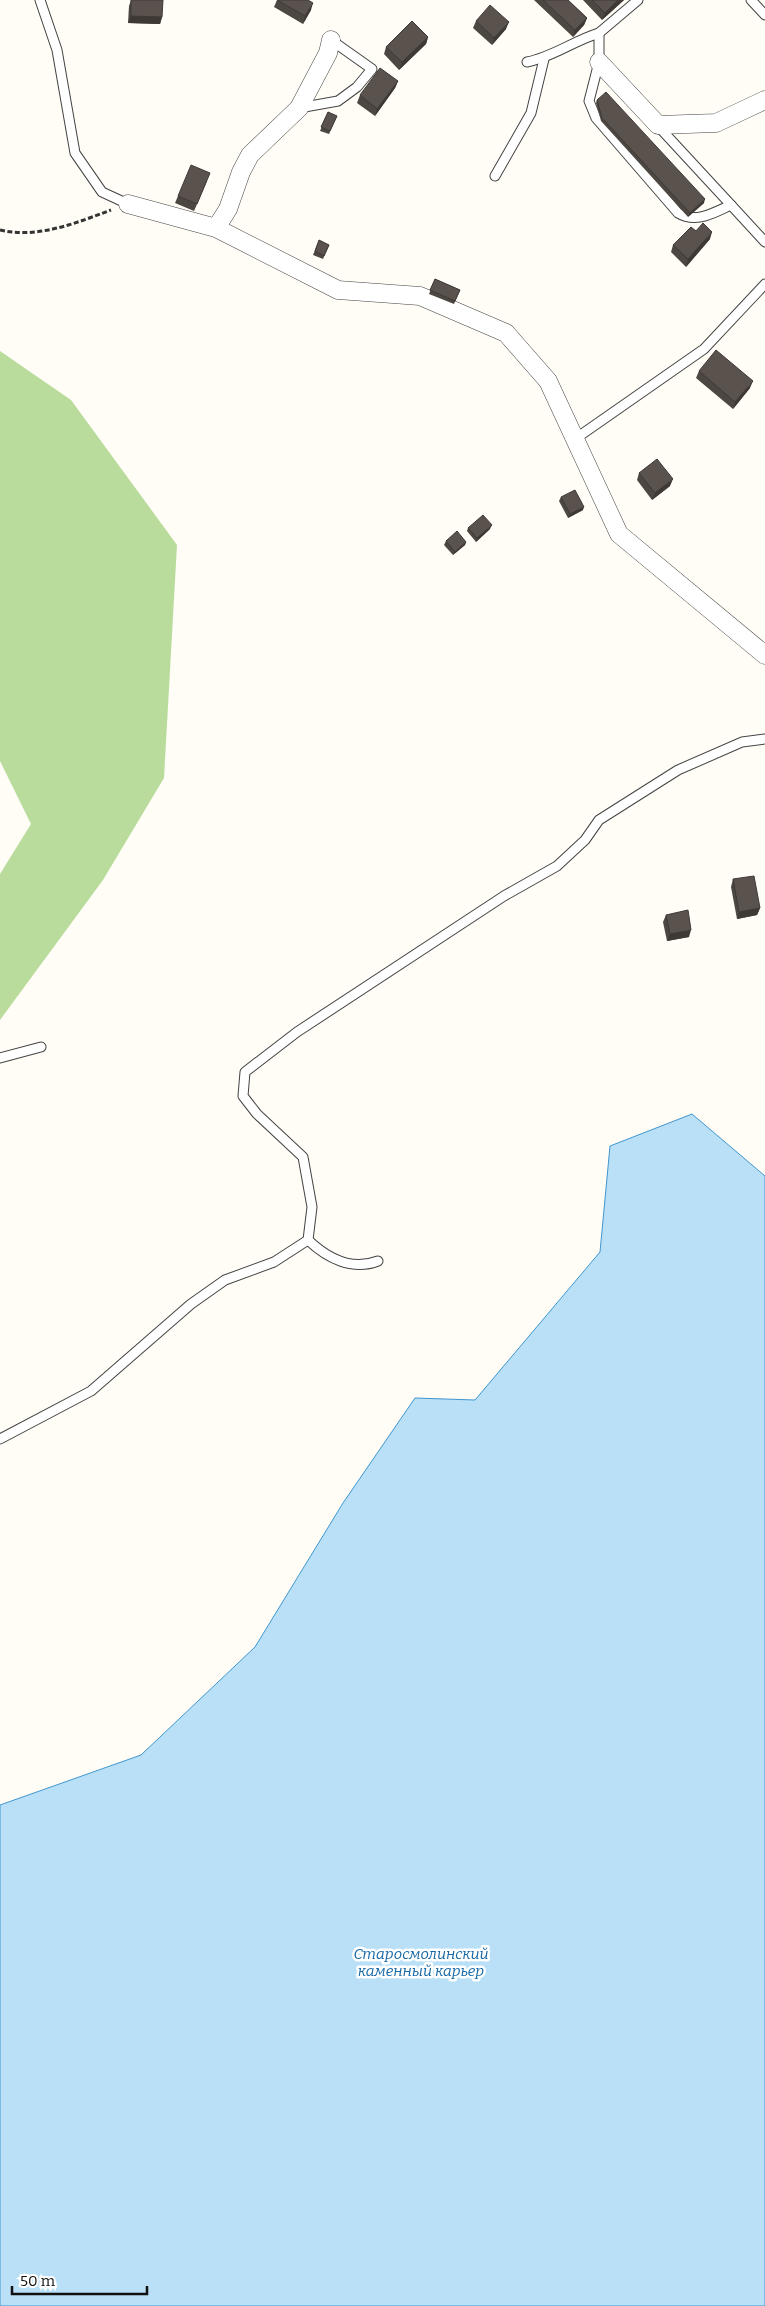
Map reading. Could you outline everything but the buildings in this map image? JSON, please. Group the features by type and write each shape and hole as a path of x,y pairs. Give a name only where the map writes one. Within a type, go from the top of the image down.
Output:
{"street":[{"path":"216,228 228,209 241,172 250,155 299,108 328,54 331,40"},
{"path":"599,62 658,125 716,122 765,100"},
{"path":"128,204 216,228 338,290 420,296 506,332 548,381 619,534 765,655"}],"lane":[{"path":"40,0 57,50 75,153 102,192 128,204"},
{"path":"527,62 544,59 580,39 599,33 638,0"},
{"path":"751,0 765,15"},
{"path":"599,33 599,62 590,101 596,118 678,213 688,218 700,218 731,205"},
{"path":"299,108 338,101 357,87 372,69 331,40"},
{"path":"495,176 532,113 544,59"},
{"path":"658,125 765,242"},
{"path":"575,439 704,349 765,284"},
{"path":"308,1240 312,1207 303,1157 258,1114 243,1096 245,1072 314,1021 504,896 557,866 585,840 599,820 678,770 742,742 765,739"},
{"path":"0,1058 41,1047"},
{"path":"308,1240 321,1253 338,1262 368,1265 378,1261"},
{"path":"0,1439 91,1391 191,1304 225,1280 274,1262 308,1240"}],"path":[{"path":"0,230 34,232 72,224 128,204"}],"green space":[{"path":"0,351 71,400 177,545 164,778 103,880 0,1020 0,874 31,824 0,761"}],"water":[{"name":"Старосмолинский каменный карьер","path":"692,1114 765,1176 765,2306 0,2306 0,1805 141,1755 255,1647 343,1503 415,1398 475,1400 600,1252 610,1146"}]}
